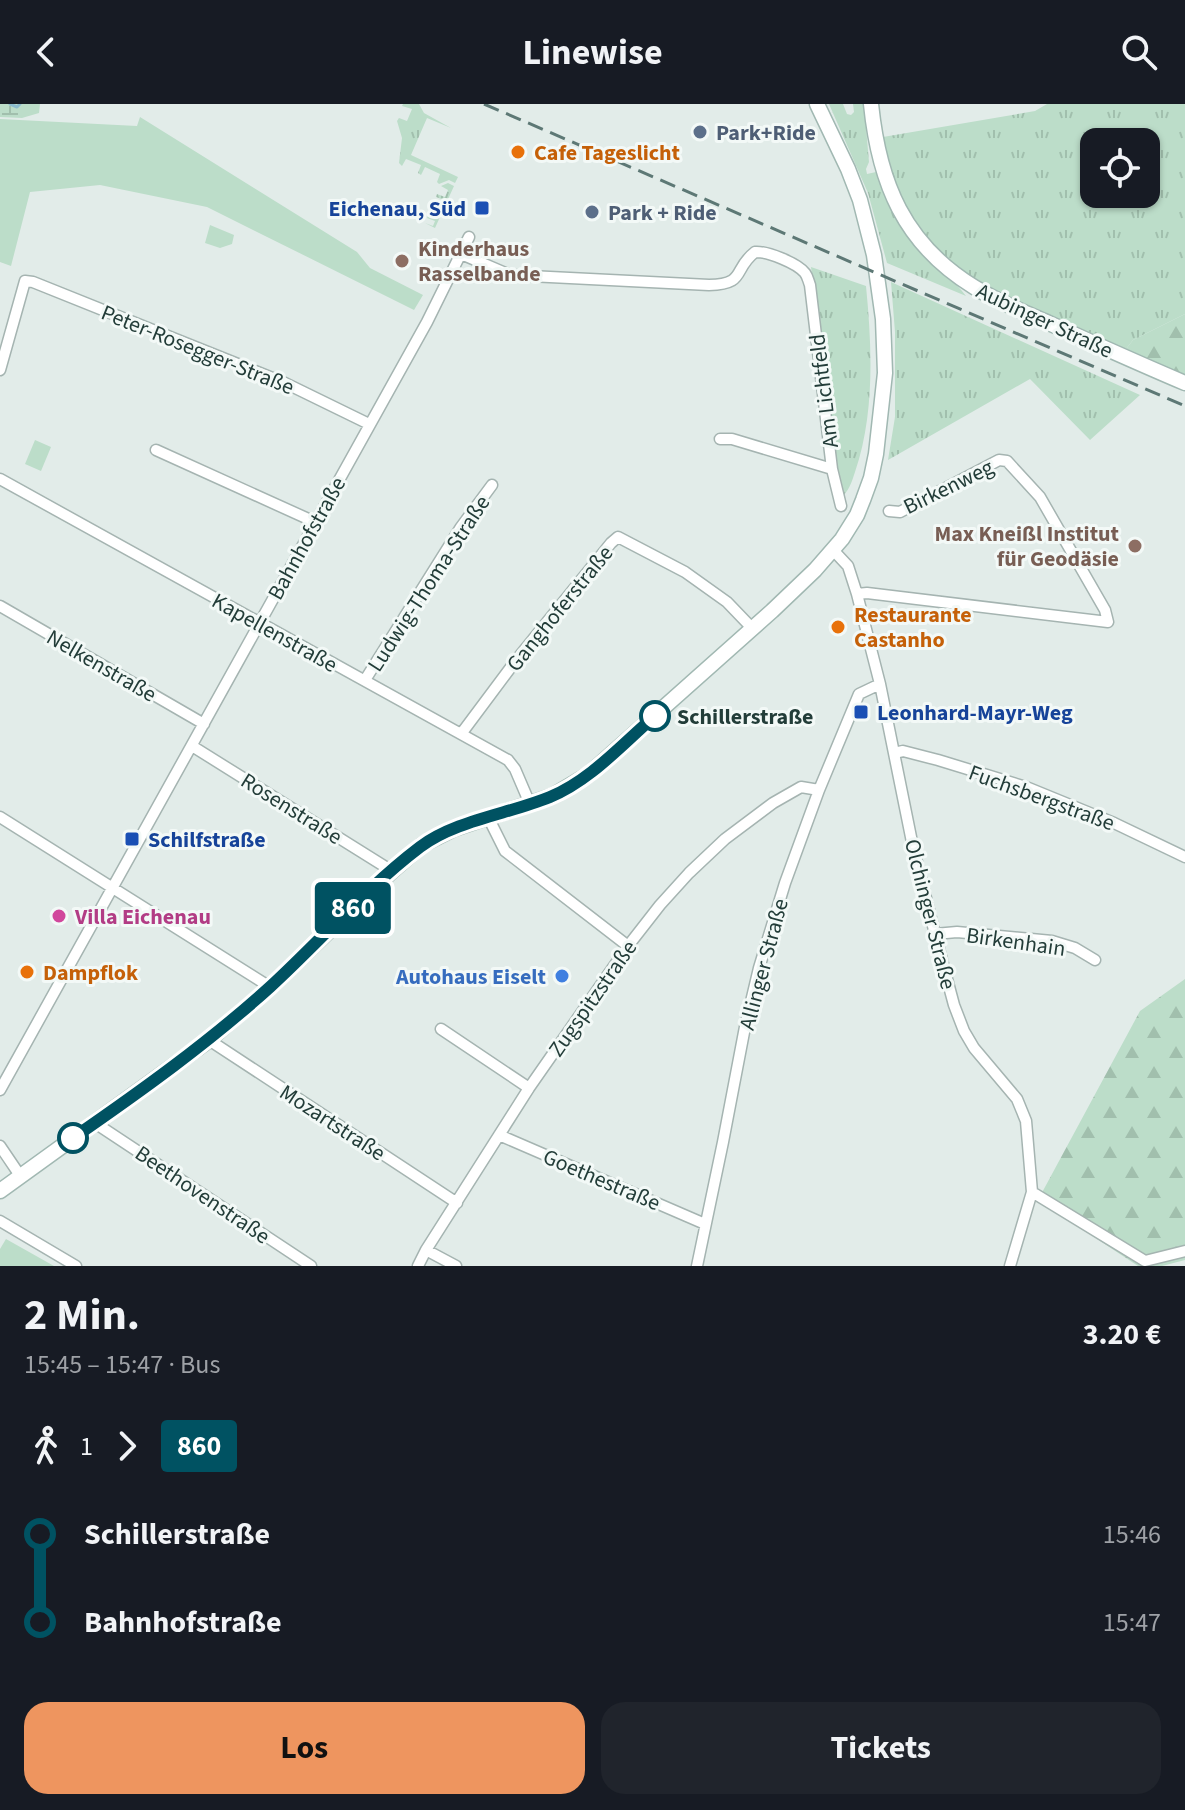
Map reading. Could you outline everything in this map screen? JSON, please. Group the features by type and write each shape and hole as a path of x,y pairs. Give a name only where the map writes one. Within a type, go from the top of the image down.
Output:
{"main road":[{"path":"0,1191 209,1040 422,845 438,836 566,789 589,774 804,581 842,539 857,515 876,454 885,373 883,319 869,230 848,169 817,104"},
{"name":"Aubinger Straße","path":"871,104 878,154 895,201 915,234 952,272 992,297 1185,383"}],"street":[{"name":"Bahnhofstraße","path":"0,1090 427,322 469,237"},
{"name":"Am Lichtfeld","path":"461,254 510,275 709,285 728,284 735,279 755,252 766,252 798,267 807,275 810,285 832,469 841,506"},
{"name":"Peter-Rosegger-Straße","path":"0,370 25,281 33,282 285,383 369,424"},
{"path":"720,439 732,439 832,469"},
{"path":"156,450 315,522"},
{"name":"Birkenweg","path":"857,594 1108,622 1105,610 1040,497 1007,461 999,460 900,512 889,511"},
{"name":"Kapellenstraße","path":"0,479 508,760 530,804"},
{"name":"Ludwig-Thoma-Straße","path":"365,680 461,527 492,485"},
{"name":"Ganghoferstraße","path":"461,734 517,659 618,537 685,572 727,602 751,627"},
{"name":"Olchinger Straße","path":"833,550 848,566 857,594 880,684 912,842 954,1005 974,1048 1017,1099 1026,1121 1032,1192 1010,1266"},
{"name":"Nelkenstraße","path":"0,606 204,724"},
{"name":"Allinger Straße","path":"697,1266 752,997 781,894 859,694 880,684"},
{"name":"Rosenstraße","path":"192,746 392,871"},
{"name":"Fuchsbergstraße","path":"894,753 903,751 938,760 1026,787 1094,814 1185,857"},
{"name":"Zugspitzstraße","path":"418,1266 529,1088 669,893 725,839 795,789 811,787 819,790"},
{"path":"0,817 270,987"},
{"path":"488,817 505,851 628,946"},
{"name":"Birkenhain","path":"935,934 957,932 1052,941 1075,948 1095,960"},
{"path":"441,1029 529,1088"},
{"name":"Mozartstraße","path":"209,1040 457,1203"},
{"name":"Beethovenstraße","path":"95,1123 311,1266"},
{"name":"Goethestraße","path":"499,1135 705,1224"},
{"path":"0,1146 21,1177"},
{"path":"1032,1192 1145,1261 1185,1251"},
{"path":"0,1221 76,1266"},
{"path":"426,1250 456,1266"}],"green space":[{"path":"0,104 40,104 39,113 22,118 0,117"},
{"path":"403,104 419,104 424,113 451,128 427,118 411,155 458,177 455,183 449,180 439,184 440,174 425,167 421,175 418,173 421,165 406,159 402,166 399,163 402,138 397,121 399,118 407,121 412,109"},
{"path":"829,104 843,104 847,114 851,115 854,112 853,104 864,104 869,162 867,174 876,172 896,219 913,244 966,296 887,263 868,193"},
{"path":"1047,104 1185,104 1185,314 1133,340 1126,349 1008,299 972,280 918,227 893,177 883,137 1035,111"},
{"path":"140,117 357,252 370,268 423,295 414,310 207,207 100,185 30,192 11,266 0,262 0,119 137,126"},
{"path":"448,183 454,186 435,228 425,223 433,226 435,221 427,218 436,219 439,211 432,205 440,208 444,200 436,197 437,194 445,197 448,190 441,186"},
{"path":"210,225 234,235 232,244 220,248 205,243"},
{"path":"811,267 866,286 870,333 869,404 861,450 852,481 844,495 839,490"},
{"path":"891,282 1140,395 1090,440 1030,379 888,460 895,417 895,332"},
{"path":"1185,314 1185,375 1126,349 1133,340"},
{"path":"35,440 51,447 41,471 25,464"},
{"path":"1185,979 1185,1260 1162,1266 1138,1266 1038,1200 1140,1011"},
{"path":"6,1239 54,1266 0,1266 0,1249"}],"waterway":[{"path":"10,104 17,107 20,104"}],"railway":[{"path":"484,104 1185,406"}],"bus line":[{"name":"860","path":"73,1138 209,1040 422,845 454,829 566,789 589,774 655,716"}],"place":[{"name":"Park+Ride","path":"700,132"},
{"name":"Cafe Tageslicht","path":"518,152"},
{"name":"Eichenau, Süd","path":"482,208"},
{"name":"Park + Ride","path":"592,212"},
{"name":"Kinderhaus Rasselbande","path":"402,261"},
{"name":"Max Kneißl Institut für Geodäsie","path":"1135,546"},
{"name":"Restaurante Castanho","path":"838,627"},
{"name":"Leonhard-Mayr-Weg","path":"861,712"},
{"name":"Schillerstraße","path":"655,716"},
{"name":"Schilfstraße","path":"132,839"},
{"name":"Villa Eichenau","path":"59,916"},
{"name":"Dampflok","path":"27,972"},
{"name":"Autohaus Eiselt","path":"562,976"}]}
